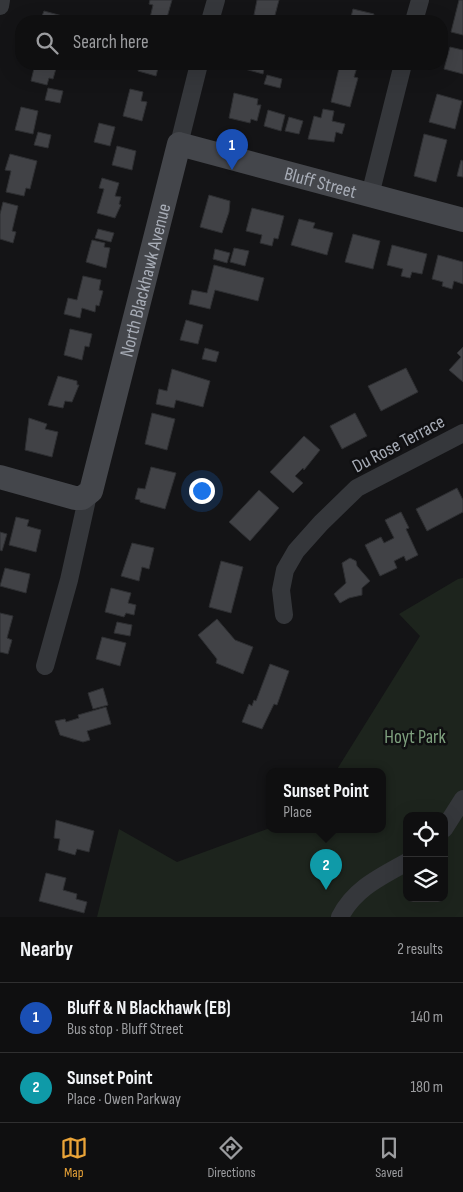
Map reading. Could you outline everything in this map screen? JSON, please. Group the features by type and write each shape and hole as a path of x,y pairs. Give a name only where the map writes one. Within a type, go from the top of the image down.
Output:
{"street":[{"path":"0,6 1,0"},
{"path":"212,15 216,0"},
{"path":"416,15 420,0"},
{"name":"North Blackhawk Avenue","path":"88,495 91,490 198,70"},
{"path":"370,195 401,70"},
{"name":"Bluff Street","path":"179,144 463,220"},
{"name":"Du Rose Terrace","path":"284,615 281,590 285,570 296,551 321,523 357,488 463,433"},
{"path":"0,477 75,498 88,495 70,580 45,666"},
{"path":"448,823 463,799"},
{"path":"340,917 347,904 362,887 403,864"}],"green space":[{"name":"Hoyt Park","path":"463,578 463,917 97,917 119,829 177,862 266,829 266,833 386,833 386,768 338,768 420,636 399,614 458,579"}],"building":[{"path":"150,0 172,0 168,15 151,15 153,5 149,4"},
{"path":"257,0 279,0 275,15 254,15"},
{"path":"459,0 463,0 463,35 451,32"},
{"path":"353,9 374,14 374,15 352,15"},
{"path":"44,11 59,15 42,15"},
{"path":"450,47 463,50 463,74 448,70"},
{"path":"34,70 56,70 53,79 49,78 47,85 31,81"},
{"path":"138,70 158,70 156,76"},
{"path":"248,70 264,70 263,74"},
{"path":"339,70 356,70 354,77 358,78 350,107 331,102"},
{"path":"267,75 282,79 280,88 264,84"},
{"path":"48,88 63,91 60,103 45,100"},
{"path":"130,89 143,92 141,101 147,102 142,121 123,116"},
{"path":"234,93 258,99 257,105 261,105 257,121 251,119 250,123 229,118"},
{"path":"437,94 462,101 455,129 429,122"},
{"path":"21,107 38,111 33,134 15,130"},
{"path":"323,109 334,111 332,121 345,124 342,134 336,132 334,142 308,139 314,116 321,118"},
{"path":"268,110 285,115 281,131 264,126"},
{"path":"289,117 303,121 299,134 285,131"},
{"path":"99,123 115,127 110,146 94,142"},
{"path":"38,132 51,135 48,148 34,145"},
{"path":"424,134 447,140 436,182 414,176"},
{"path":"117,146 136,151 132,170 112,165"},
{"path":"10,154 37,161 30,189 26,188 24,196 6,192 11,171 5,170"},
{"path":"461,160 463,161 463,177 457,176"},
{"path":"102,178 119,183 115,196 121,197 119,204 121,205 115,218 97,213 104,189 99,188"},
{"path":"209,195 230,201 229,212 222,233 200,227"},
{"path":"3,202 18,206 12,231 16,232 13,243 0,239 0,214"},
{"path":"252,208 284,216 278,239 274,238 272,246 260,243 262,235 246,231"},
{"path":"299,219 315,223 313,228 333,233 327,255 291,245"},
{"path":"98,229 114,233 111,242 95,238"},
{"path":"353,234 380,241 373,269 345,262"},
{"path":"92,240 105,243 104,247 110,248 106,268 86,262"},
{"path":"392,245 427,254 422,274 412,272 410,278 401,276 403,269 387,265"},
{"path":"234,248 249,251 245,266 230,262"},
{"path":"215,249 230,253 227,263 213,259"},
{"path":"438,255 463,262 463,284 454,281 452,289 442,286 443,282 432,279"},
{"path":"214,265 264,278 258,301 215,290 210,309 189,304 192,290 207,293"},
{"path":"83,276 101,280 99,290 103,291 99,306 96,305 95,312 82,308 80,318 64,314 68,298 77,300"},
{"path":"186,320 203,325 198,344 180,340"},
{"path":"70,329 92,334 89,347 85,346 82,360 64,355"},
{"path":"463,347 463,382 449,370 461,357 457,353"},
{"path":"205,348 219,352 216,362 202,359"},
{"path":"406,368 418,392 381,411 368,386"},
{"path":"172,369 210,381 203,407 176,400 174,408 156,404 159,389 167,391"},
{"path":"58,376 77,381 77,385 79,385 72,402 65,401 63,408 48,405"},
{"path":"152,413 175,419 167,450 145,444"},
{"path":"355,413 367,436 342,449 330,426"},
{"path":"29,418 47,424 45,429 58,432 52,457 25,450"},
{"path":"304,436 320,450 304,470 303,468 295,476 303,483 293,493 270,472"},
{"path":"151,467 176,473 165,509 135,499 138,488 145,489"},
{"path":"457,488 463,500 463,512 427,531 416,509"},
{"path":"259,490 279,508 250,541 229,522"},
{"path":"401,512 409,528 406,529 418,555 406,561 404,556 394,561 397,568 380,576 365,545 381,537 384,543 394,538 385,520"},
{"path":"16,517 29,520 27,526 41,530 36,552 9,545"},
{"path":"0,532 7,534 2,551 0,550"},
{"path":"132,543 154,548 149,569 142,567 139,581 121,576"},
{"path":"350,558 356,561 357,566 370,581 362,588 362,595 349,598 340,603 334,594 346,583 342,563"},
{"path":"221,561 243,567 231,613 209,607"},
{"path":"5,568 30,574 26,593 0,586"},
{"path":"111,588 131,593 128,603 136,605 134,615 126,613 124,617 105,612"},
{"path":"0,613 13,616 7,638 12,640 8,654 0,652"},
{"path":"217,619 235,640 253,647 243,674 216,663 217,659 198,635"},
{"path":"117,622 132,625 130,636 114,633"},
{"path":"102,637 126,643 120,666 96,659"},
{"path":"270,664 289,671 277,705 274,704 262,729 242,722 249,704 252,706 254,700 256,701"},
{"path":"103,688 108,705 93,709 88,693"},
{"path":"106,707 111,724 87,731 90,740 83,742 60,735 55,721 65,719 66,722 79,718 78,715"},
{"path":"56,820 94,831 89,852 77,849 75,855 58,850 60,839 54,838"},
{"path":"46,873 66,878 63,890 77,894 76,899 87,902 84,913 39,901"}],"place":[{"name":"Bluff & N Blackhawk (EB)","path":"232,170"},
{"name":"Sunset Point","path":"326,890"}]}
